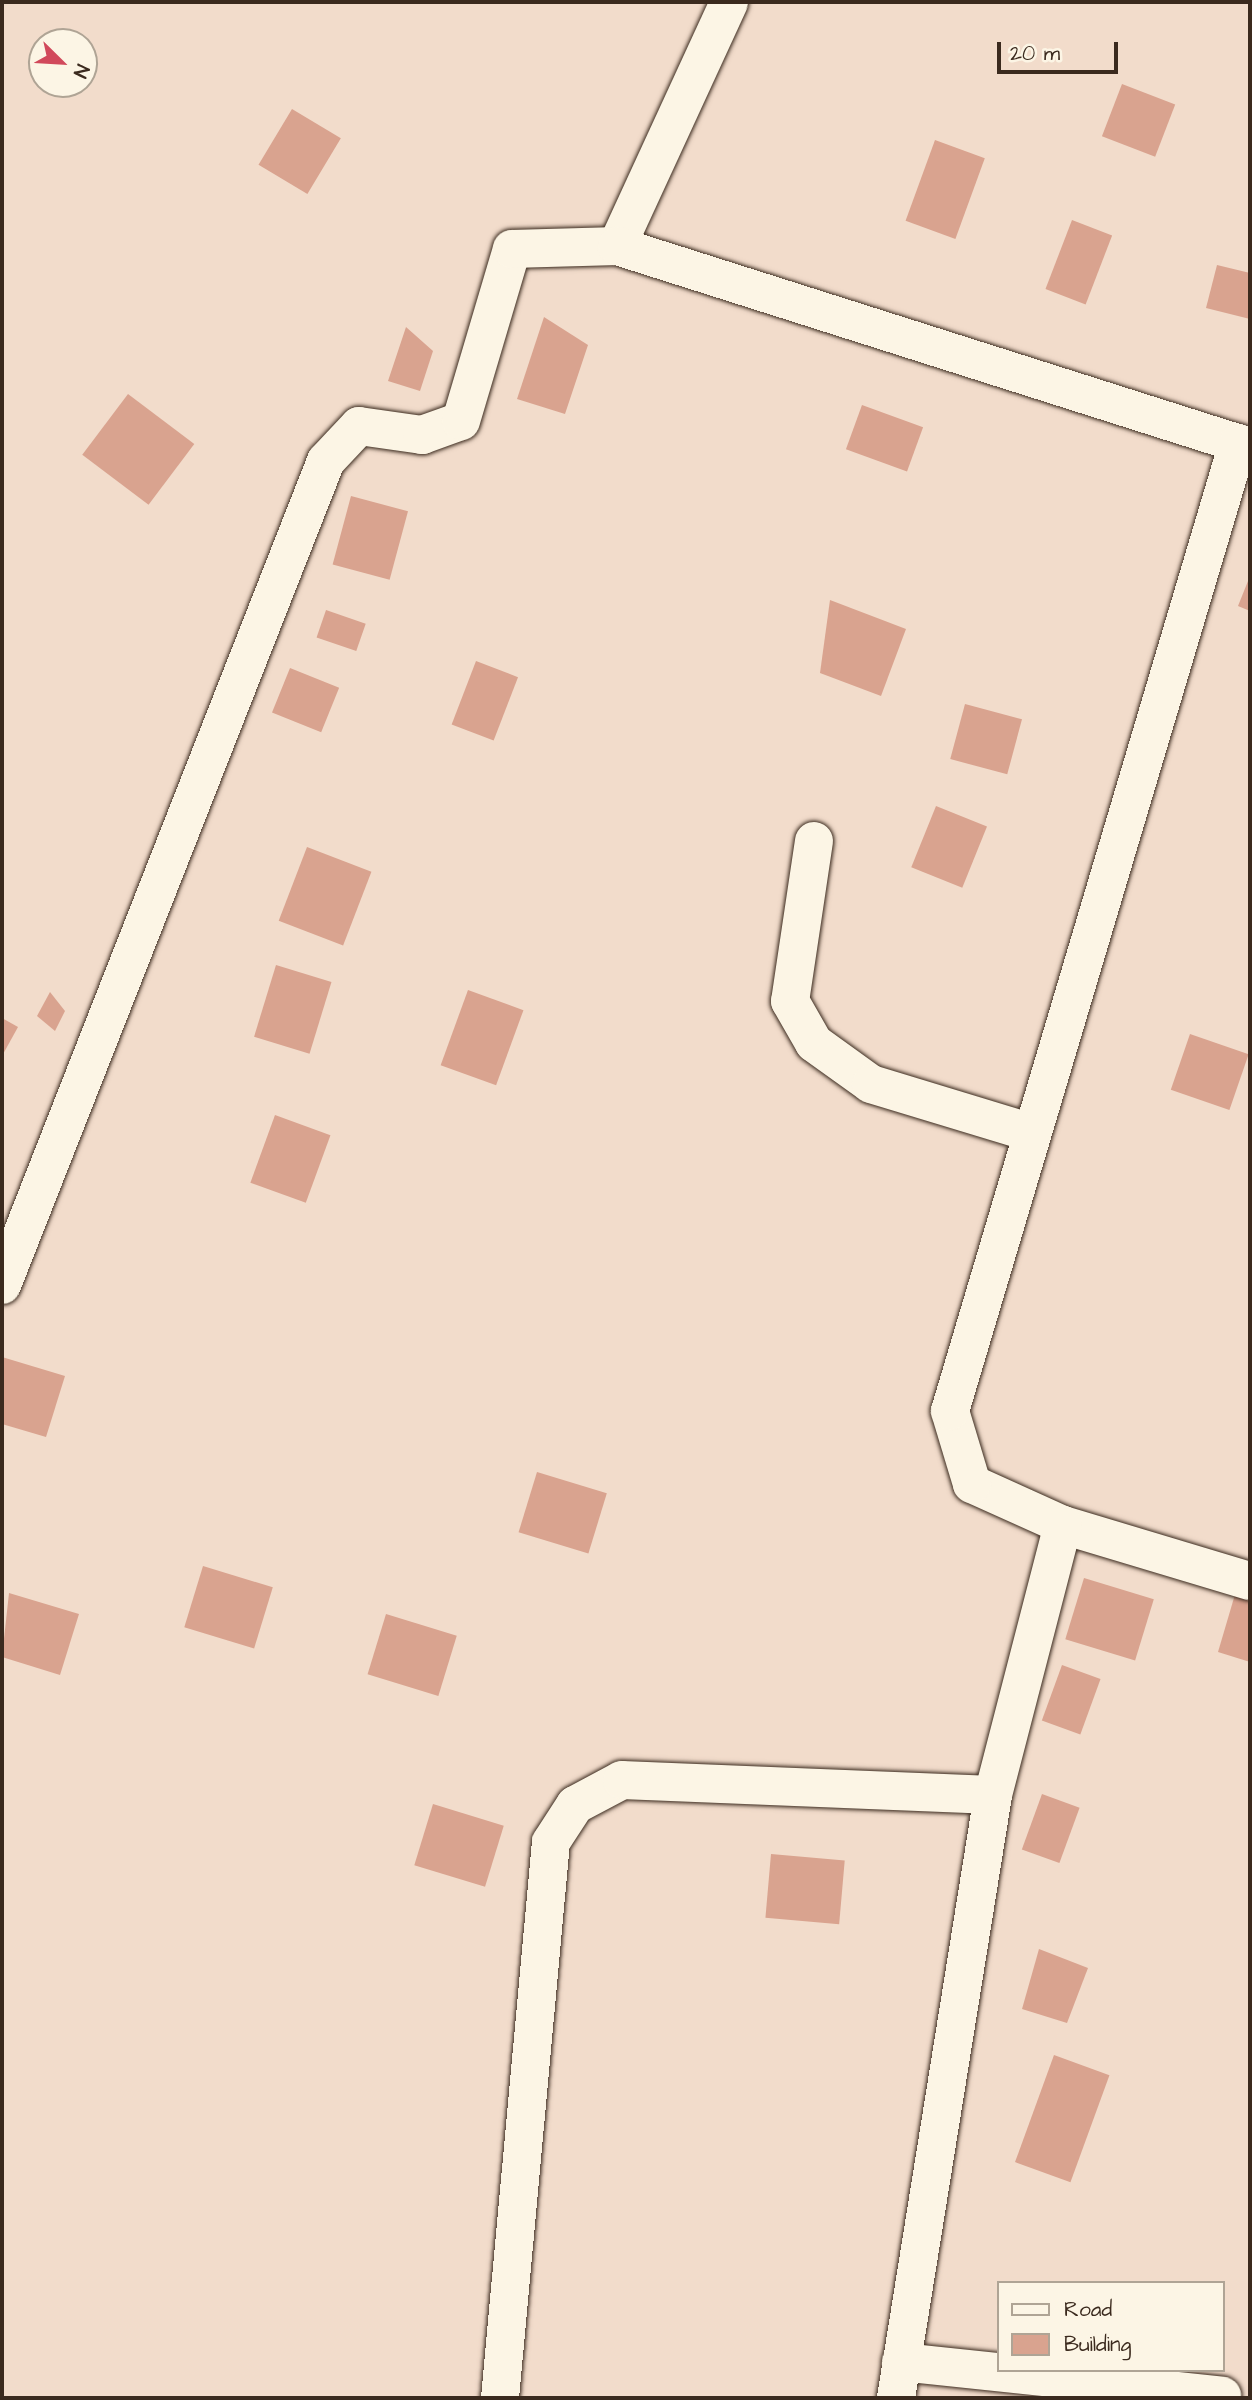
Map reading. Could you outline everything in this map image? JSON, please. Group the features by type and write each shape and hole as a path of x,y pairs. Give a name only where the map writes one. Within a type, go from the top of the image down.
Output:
{"street":[{"path":"618,247 729,2"},
{"path":"2,1285 326,461 359,426 422,435 461,421 512,249 618,247 1244,445 1032,1133 950,1411 972,1484 1063,1525 1250,1581"},
{"path":"814,841 790,1001 814,1043 871,1084 1032,1133"},
{"path":"1063,1525 993,1795 899,2380 1222,2396"},
{"path":"500,2398 551,1842 575,1805 622,1780 993,1795"}],"building":[{"path":"1122,84 1175,104 1155,157 1102,136"},
{"path":"292,109 341,138 307,194 259,165"},
{"path":"935,140 985,158 955,239 906,221"},
{"path":"1072,220 1112,235 1086,304 1045,289"},
{"path":"1217,265 1250,273 1250,319 1206,308"},
{"path":"544,317 588,345 565,414 517,399"},
{"path":"406,327 433,351 420,391 388,381"},
{"path":"128,394 194,444 149,505 82,455"},
{"path":"862,405 923,427 907,471 846,449"},
{"path":"351,496 408,511 390,580 333,565"},
{"path":"1250,576 1250,611 1238,606"},
{"path":"830,600 906,629 881,696 820,673"},
{"path":"326,610 366,624 356,651 317,637"},
{"path":"476,661 518,677 494,741 452,724"},
{"path":"290,668 339,688 321,732 272,713"},
{"path":"965,704 1022,719 1007,774 950,759"},
{"path":"936,806 987,827 962,888 911,867"},
{"path":"307,847 371,872 343,945 279,921"},
{"path":"276,965 331,982 310,1054 254,1037"},
{"path":"468,990 523,1010 496,1085 441,1065"},
{"path":"50,992 65,1011 55,1031 37,1016"},
{"path":"2,1018 18,1027 2,1056"},
{"path":"1190,1034 1249,1054 1229,1110 1171,1090"},
{"path":"275,1115 330,1135 306,1203 250,1183"},
{"path":"2,1357 65,1376 46,1437 2,1424"},
{"path":"537,1472 607,1493 588,1554 519,1532"},
{"path":"203,1566 273,1587 254,1649 184,1627"},
{"path":"1084,1578 1154,1599 1135,1661 1065,1639"},
{"path":"1236,1591 1250,1595 1250,1662 1218,1652"},
{"path":"9,1593 79,1614 60,1675 2,1657"},
{"path":"386,1614 457,1636 438,1696 368,1674"},
{"path":"1062,1665 1101,1679 1080,1734 1042,1720"},
{"path":"1042,1794 1080,1808 1059,1863 1022,1849"},
{"path":"433,1804 504,1826 485,1887 414,1865"},
{"path":"771,1854 845,1860 839,1924 765,1918"},
{"path":"1039,1949 1088,1968 1067,2023 1022,2009"},
{"path":"1054,2055 1109,2075 1070,2182 1015,2162"}]}
